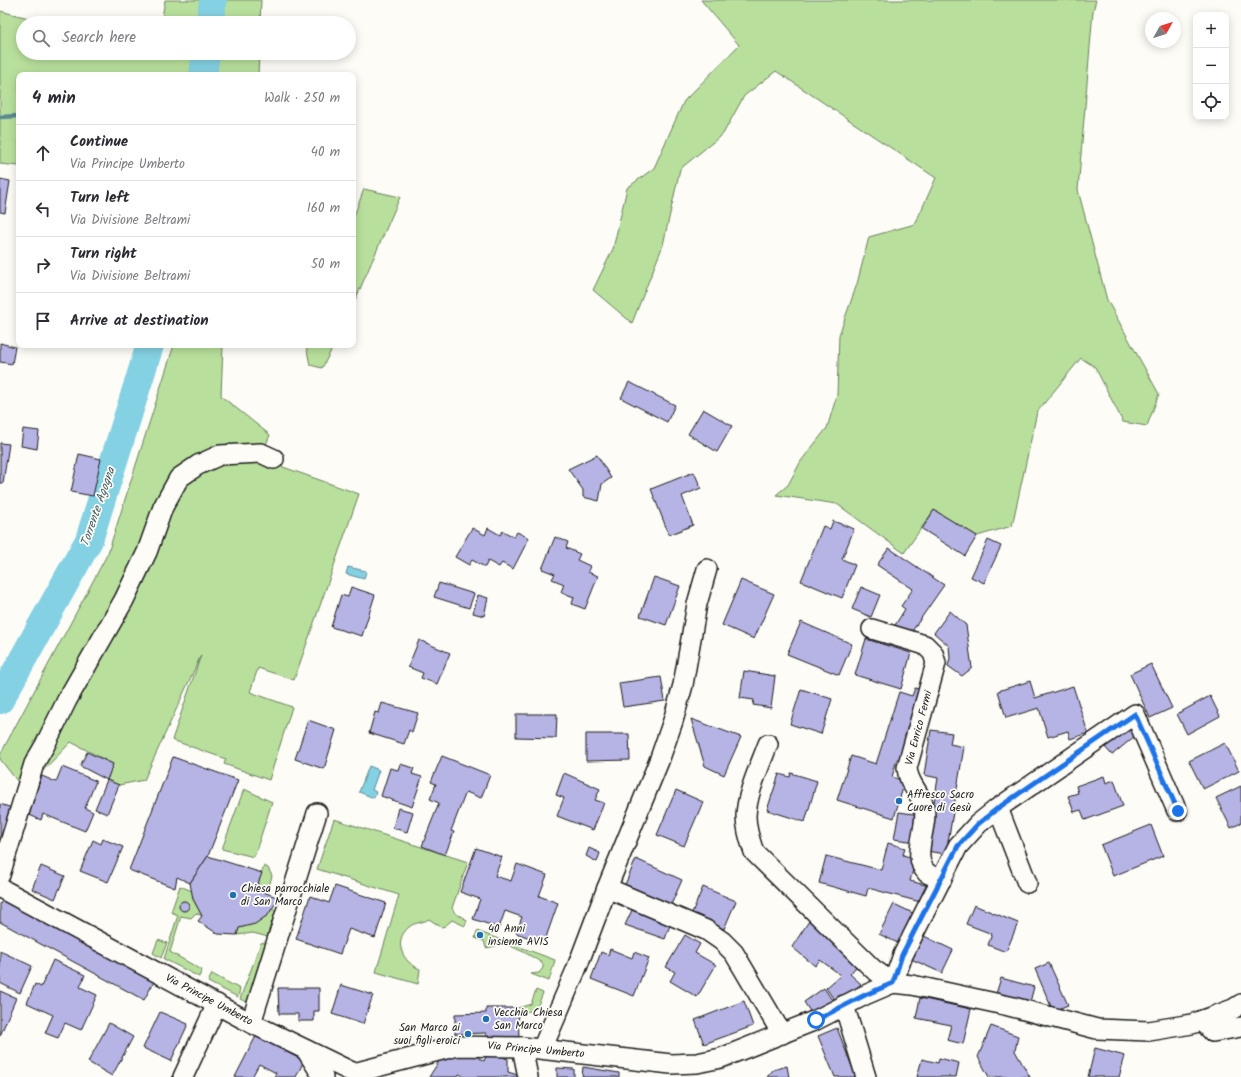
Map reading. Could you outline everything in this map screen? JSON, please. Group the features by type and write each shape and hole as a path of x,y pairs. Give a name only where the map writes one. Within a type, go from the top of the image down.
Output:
{"street":[{"path":"0,876 34,764 45,746 67,700 124,600 147,552 162,507 179,478 198,465 220,455 261,453 274,458"},
{"path":"542,1049 576,970 607,888 659,761 673,721 683,684 697,604 707,569"},
{"name":"Via Enrico Fermi","path":"872,629 925,645 933,653 935,658 936,663 907,768 909,779 924,804 925,813 920,858 928,873 942,879"},
{"path":"893,983 902,955 958,846 978,824 998,808 1135,714 1178,811"},
{"path":"768,744 752,789 746,816 748,836 754,852 873,969 893,983 912,985 1002,1004 1097,1029 1149,1031 1192,1024 1233,1009 1241,1004"},
{"path":"998,808 1027,883"},
{"path":"251,1023 317,813"},
{"name":"Via Principe Umberto","path":"0,888 251,1023 354,1075 457,1046 522,1047 671,1064 697,1063 721,1058 782,1034 816,1020 844,1005 893,983"},
{"path":"607,888 706,930 722,941 734,953 782,1034"},
{"path":"183,1077 217,1004"},
{"path":"844,1005 866,1077"},
{"path":"1202,1020 1213,1032 1241,1027"},
{"path":"522,1047 528,1077"},
{"path":"306,1050 323,1077"}],"green space":[{"path":"165,0 210,0 209,16 162,16"},
{"path":"214,0 261,0 260,16 213,16"},
{"path":"701,0 1096,0 1093,11 1078,190 1107,300 1159,394 1147,426 1123,422 1095,367 1081,358 1037,412 1012,526 977,536 934,510 904,553 837,504 776,495 788,485 801,461 827,428 837,395 839,335 857,284 869,237 915,224 936,178 776,71 744,96 723,134 680,169 663,245 632,323 593,290 613,249 627,188 654,168 684,101 739,45"},
{"path":"0,11 20,16 16,16 16,60 206,60 205,72 16,72 16,166 0,164"},
{"path":"209,60 259,60 258,72 208,72"},
{"path":"364,189 400,197 356,298 356,211"},
{"path":"173,348 223,348 221,396 270,435 263,452 269,462 359,494 294,680 258,668 250,692 292,707 269,780 224,764 226,759 172,740 201,655 144,780 119,785 107,780 113,764 71,742 24,790 0,759 0,755 108,553"},
{"path":"307,348 332,348 322,368 310,365"},
{"path":"244,789 272,802 254,857 222,849"},
{"path":"334,819 468,862 452,908 455,913 467,920 465,926 452,920 445,926 441,927 429,919 409,927 401,939 402,951 405,957 414,966 420,969 418,984 376,972 399,895 317,869"},
{"path":"264,866 268,868 272,876 267,893 256,889"},
{"path":"180,886 192,891 193,899 202,916 196,913 191,918 181,916 170,952 202,970 199,977 164,959 178,915 171,912"},
{"path":"272,909 281,912 272,938 253,933 237,935 239,928 261,919"},
{"path":"477,931 555,960 549,981 531,974 539,973 543,968 543,964 538,960 499,941 496,946 486,948 484,941 475,938"},
{"path":"158,940 167,943 161,958 153,953"},
{"path":"261,943 270,943 249,1003 240,999"},
{"path":"212,974 240,989 238,997 208,982"},
{"path":"536,990 543,993 535,1009 517,1012 518,1008 531,1004"}],"water":[{"path":"348,567 366,571 364,579 346,574"},
{"path":"369,766 379,770 372,790 376,792 374,798 359,792"}],"building":[{"path":"0,179 10,181 5,213 0,212"},
{"path":"0,343 15,347 12,364 0,362"},
{"path":"629,382 675,405 667,422 621,398"},
{"path":"703,409 732,426 717,452 688,434"},
{"path":"23,429 39,431 37,449 21,446"},
{"path":"0,443 9,444 3,483 0,483"},
{"path":"79,454 101,459 93,496 71,492"},
{"path":"597,455 611,478 602,484 599,501 583,497 583,490 568,469"},
{"path":"694,472 701,488 682,496 693,525 669,535 651,489"},
{"path":"934,510 977,536 965,556 922,529"},
{"path":"833,521 854,529 842,559 855,565 842,598 801,581 823,526 830,529"},
{"path":"472,528 485,535 488,528 500,535 503,531 514,537 517,532 529,538 513,569 502,563 499,567 488,561 485,567 472,560 469,565 455,557"},
{"path":"555,537 568,542 566,548 580,554 577,560 590,566 588,572 598,576 585,609 572,604 574,597 561,592 564,584 552,579 555,574 542,569"},
{"path":"988,540 1001,546 984,583 971,577"},
{"path":"889,548 944,585 908,637 894,627 905,609 901,606 913,589 877,565"},
{"path":"654,577 680,586 666,625 640,616"},
{"path":"741,580 774,594 754,639 722,625"},
{"path":"439,583 474,594 469,608 434,597"},
{"path":"351,587 375,595 362,636 331,627 341,595 348,597"},
{"path":"861,587 880,595 871,617 852,609"},
{"path":"478,595 488,598 484,616 473,613"},
{"path":"950,611 966,625 972,668 962,676 948,666 950,658 949,646 934,633"},
{"path":"801,622 852,644 839,675 787,654"},
{"path":"866,639 911,653 901,689 855,675"},
{"path":"419,640 450,653 437,684 421,678 423,673 408,667"},
{"path":"1151,664 1172,708 1150,718 1130,674"},
{"path":"744,671 775,676 771,708 753,705 754,700 740,698"},
{"path":"661,677 665,701 623,707 619,683"},
{"path":"1030,681 1035,698 1073,686 1088,733 1070,739 1068,731 1048,737 1039,708 1006,718 998,691"},
{"path":"915,688 924,691 902,760 897,759 892,777 905,781 894,818 837,800 851,756 876,764 899,692 912,696"},
{"path":"801,689 832,699 821,734 790,724"},
{"path":"1210,696 1220,716 1187,734 1177,714"},
{"path":"382,703 418,713 412,732 409,730 404,744 369,733 375,712 379,713"},
{"path":"516,714 557,714 556,738 516,737"},
{"path":"691,719 741,737 724,775 705,766"},
{"path":"308,720 336,730 324,769 295,759"},
{"path":"1127,726 1135,736 1112,755 1103,745"},
{"path":"931,730 952,733 950,744 964,747 946,854 926,851 938,778 924,775"},
{"path":"586,734 629,734 630,760 586,761"},
{"path":"1225,743 1239,771 1203,789 1189,761"},
{"path":"87,752 113,764 107,780 80,766"},
{"path":"442,756 490,775 481,798 466,792 451,831 454,832 445,855 422,846 439,803 430,799 436,784 431,782"},
{"path":"173,757 238,780 208,856 190,883 177,877 175,888 129,870"},
{"path":"400,764 414,768 412,774 422,777 412,807 381,796 390,768 398,770"},
{"path":"62,767 96,781 85,808 93,812 85,831 43,814 41,820 27,814 42,776 56,782"},
{"path":"564,773 600,789 595,800 604,803 593,830 557,816 564,798 556,795"},
{"path":"791,773 817,781 805,822 767,810 779,774 790,777"},
{"path":"1104,776 1106,783 1114,780 1123,806 1085,820 1081,810 1074,812 1068,796 1078,793 1076,786"},
{"path":"107,780 119,785 107,814 95,809"},
{"path":"1241,786 1241,823 1231,828 1216,798"},
{"path":"676,790 703,802 684,846 657,835"},
{"path":"0,804 15,809 0,860"},
{"path":"398,808 413,812 407,832 393,828"},
{"path":"899,812 920,815 916,842 894,839"},
{"path":"1151,825 1163,856 1113,876 1101,845"},
{"path":"103,839 123,847 108,882 80,871 93,840 101,844"},
{"path":"888,843 905,848 903,855 916,859 910,881 929,886 924,903 868,888 866,896 819,883 826,856 881,870"},
{"path":"476,848 502,857 495,876 511,881 517,864 547,875 539,896 558,903 544,943 516,933 522,917 505,911 499,928 473,919 480,899 460,892"},
{"path":"589,848 600,853 597,862 586,856"},
{"name":"Chiesa parrocchiale di San Marco","path":"208,856 262,873 256,889 279,898 268,915 255,924 239,928 237,935 218,934 198,921 202,916 193,899 190,883"},
{"path":"636,859 682,880 670,907 624,887"},
{"path":"41,866 65,876 55,899 32,889"},
{"path":"335,886 386,903 375,938 349,929 340,954 296,939 310,896 329,903"},
{"path":"703,887 736,901 724,929 691,915"},
{"path":"4,898 155,980 144,1000 0,922 0,904"},
{"path":"182,901 186,901 189,906 186,911 182,911 179,908 179,904"},
{"path":"894,904 919,916 904,946 879,934"},
{"path":"974,905 1018,923 1006,952 988,945 992,934 966,924"},
{"path":"632,910 670,925 665,939 625,925"},
{"path":"809,921 860,962 850,974 861,984 838,1005 826,988 841,975 820,960 815,966 792,947"},
{"path":"685,935 700,944 695,953 716,965 697,997 670,981 675,972 666,967"},
{"path":"922,935 953,950 942,973 911,959"},
{"path":"610,949 632,958 634,952 649,958 634,996 591,979 601,952 608,955"},
{"path":"0,951 32,966 20,993 0,983"},
{"path":"53,960 85,975 80,987 97,995 81,1030 65,1023 58,1038 45,1033 53,1015 27,1003 35,984 41,987"},
{"path":"1049,963 1068,1005 1053,1011 1035,969"},
{"path":"1001,978 1034,987 1029,1006 995,997"},
{"path":"341,985 373,995 363,1024 332,1014"},
{"path":"278,988 319,988 319,1011 314,1011 314,1021 298,1021 298,1014 279,1014"},
{"path":"824,988 834,1003 813,1016 804,1002"},
{"path":"0,991 16,998 0,1036"},
{"path":"920,998 971,1009 963,1044 947,1040 951,1025 916,1018"},
{"path":"744,1001 753,1026 704,1044 695,1020"},
{"name":"Vecchia Chiesa San Marco","path":"486,1008 518,1008 519,1038 486,1039 486,1033 455,1034 455,1014 486,1013"},
{"path":"160,1012 188,1024 171,1061 143,1048"},
{"path":"109,1023 133,1037 112,1076 88,1062"},
{"path":"991,1026 1018,1036 1015,1051 1030,1077 989,1077 978,1057"},
{"path":"837,1028 856,1077 835,1077 818,1036"},
{"path":"256,1036 304,1061 296,1077 274,1077 276,1073 259,1064 252,1077 235,1077"},
{"path":"1095,1048 1125,1056 1119,1077 1088,1077"},
{"path":"488,1052 508,1059 508,1072 524,1077 465,1077 459,1074 457,1077 429,1077 443,1055 471,1053 484,1061"},
{"path":"939,1058 959,1063 956,1077 917,1077 922,1059 938,1063"},
{"path":"787,1066 789,1077 767,1077 773,1070"},
{"path":"583,1067 619,1073 619,1077 582,1077"},
{"path":"557,1068 574,1069 574,1077 557,1077"}],"waterway":[{"name":"Torrente Agogna","path":"211,16 213,0"},
{"name":"Torrente Agogna","path":"203,72 205,60"},
{"path":"0,117 16,116"},
{"name":"Torrente Agogna","path":"0,700 89,540 149,348"}],"place":[{"name":"Affresco Sacro Cuore di Gesù","path":"899,801"},
{"name":"Chiesa parrocchiale di San Marco","path":"233,895"},
{"name":"40 Anni insieme AVIS","path":"480,935"},
{"name":"Vecchia Chiesa San Marco","path":"486,1019"},
{"name":"San Marco ai suoi figli eroici","path":"468,1034"}],"route":[{"path":"816,1020 865,995 893,983 902,955 958,846 978,824 998,808 1135,714 1178,811"}]}
